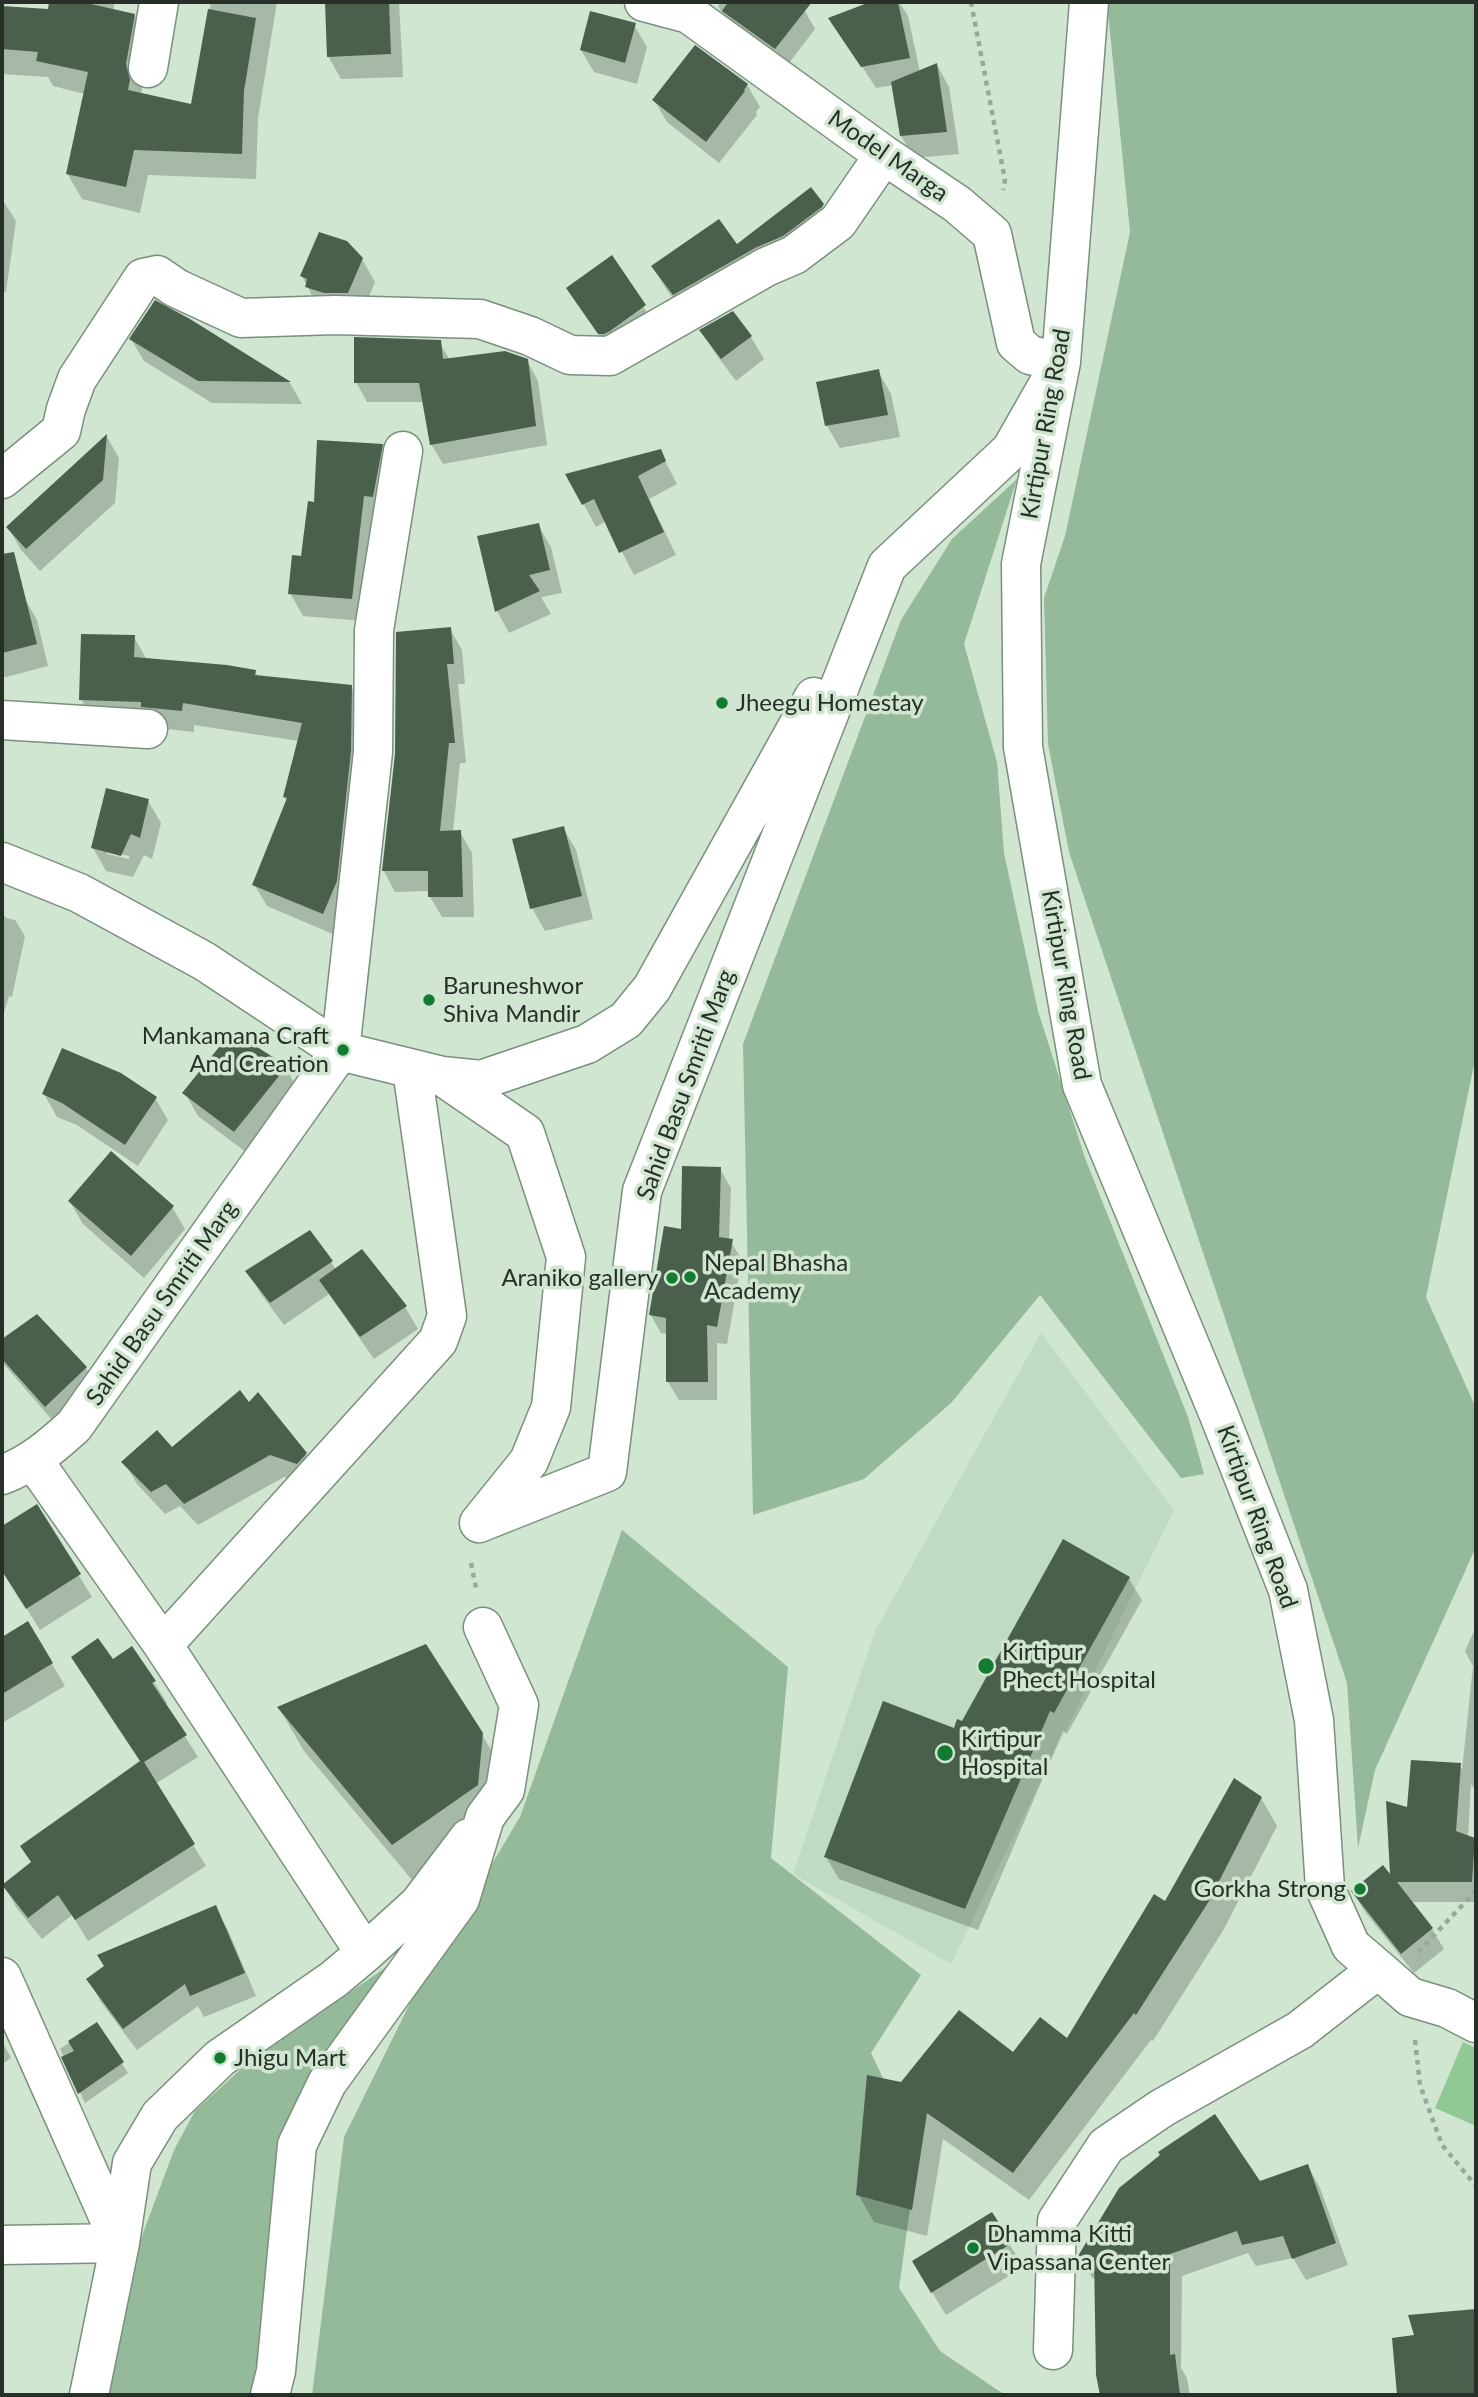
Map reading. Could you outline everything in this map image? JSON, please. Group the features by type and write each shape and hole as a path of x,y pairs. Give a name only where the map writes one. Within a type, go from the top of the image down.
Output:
{"street":[{"path":"148,68 159,2"},
{"name":"Model Marga","path":"644,2 690,14 884,155 957,204 992,234"},
{"name":"Kirtipur Ring Road","path":"1089,2 1061,362 1021,564 1023,747 1082,1085 1219,1415 1288,1590 1314,1720 1325,1888 1351,1946 1393,1982 1476,2023"},
{"path":"2,479 61,430 76,379 143,278 157,275 176,288 241,318 335,315 480,319 530,336 570,355 610,356 766,267 794,255 838,222 884,155"},
{"path":"992,234 1016,343 1030,355 1061,362"},
{"name":"Sahid Basu Smriti Marg","path":"479,1523 607,1472 642,1191 887,566 1011,450 1061,362"},
{"path":"340,1051 373,752 374,630 403,451"},
{"path":"2,862 79,894 204,961 340,1051 427,1072 481,1080 587,1044 626,1020 652,988 887,566"},
{"path":"2,720 148,729"},
{"name":"Sahid Basu Smriti Marg","path":"18,1467 74,1426 98,1395 340,1051"},
{"path":"427,1072 525,1133 566,1258 551,1406 529,1461 479,1523"},
{"path":"163,1645 438,1341 447,1316 427,1072"},
{"path":"18,1467 163,1645 365,1953"},
{"path":"89,2395 120,2243 132,2163 160,2116 220,2058 334,1979 419,1904 505,1790 519,1705 483,1627"},
{"path":"270,2395 276,2371 297,2145 327,2083 460,1899 485,1817"},
{"path":"2,1977 120,2243"},
{"path":"1053,2350 1057,2221 1105,2146 1162,2108 1300,2030 1393,1982"},
{"path":"2,2245 120,2243"}],"path":[{"path":"971,2 1005,180 992,234"},
{"path":"479,1523 471,1562 483,1627"},
{"path":"1476,1891 1393,1982 1420,2085 1442,2145 1476,2186"}],"shaded area":[{"path":"1107,2 1476,2 1476,1055 1426,1297 1476,1408 1476,1547 1375,1770 1358,1848 1347,1683 1069,852 1048,744 1044,598 1065,536 1130,232"},
{"path":"1017,479 964,644 997,762 1004,853 1038,1011 1085,1158 1188,1417 1204,1474 1181,1478 1040,1295 951,1403 864,1479 753,1515 743,1044 901,620 952,539"},
{"name":"Kirtipur Hospital","path":"1041,1333 1174,1510 951,1964 793,1874 875,1631"},
{"path":"622,1530 788,1667 771,1858 921,1975 871,2053 918,2151 899,2288 940,2351 1005,2395 312,2395 344,2137 416,1991 520,1817"},
{"path":"396,1960 295,2163 271,2306 250,2395 106,2395 113,2347 143,2233 174,2150 195,2111 243,2067"},
{"path":"1463,2042 1476,2048 1476,2126 1435,2108"}],"building":[{"path":"49,2 82,2 135,14 126,64 130,80 128,90 191,104 208,9 256,18 244,91 242,154 134,150 126,187 66,174 88,72 36,61 38,52 2,49 2,6 48,9"},
{"path":"325,2 389,2 391,54 327,57"},
{"path":"728,2 812,2 775,49 722,11"},
{"path":"870,2 898,2 910,58 861,67 828,18"},
{"path":"590,11 636,23 625,63 580,50"},
{"path":"695,45 748,84 706,142 652,100"},
{"path":"937,63 947,132 900,136 891,82"},
{"path":"811,187 824,204 822,207 783,236 755,248 673,295 651,266 719,219 737,244"},
{"path":"319,232 347,241 363,258 348,293 324,293 305,287 307,279 300,276"},
{"path":"612,255 646,305 610,331 598,334 566,288"},
{"path":"155,300 291,382 198,381 129,339"},
{"path":"733,311 752,336 721,359 699,330"},
{"path":"354,337 441,340 443,359 505,351 528,359 536,426 430,445 419,383 354,383"},
{"path":"879,369 888,415 825,426 816,382"},
{"path":"107,434 103,480 26,549 6,527"},
{"path":"317,440 383,444 373,497 364,496 352,599 288,594 292,555 301,556 308,501 314,502"},
{"path":"661,449 666,461 638,476 664,532 619,553 594,499 582,505 565,474"},
{"path":"539,523 550,570 529,575 540,591 495,612 477,536"},
{"path":"14,552 37,644 2,653 2,554"},
{"path":"451,627 454,664 447,664 455,743 449,743 440,831 461,830 463,897 428,897 428,871 382,871 395,754 396,632"},
{"path":"81,634 135,635 134,657 227,665 256,670 255,675 352,685 351,751 337,881 323,914 252,885 287,798 283,797 302,723 183,703 182,711 141,707 141,702 79,700"},
{"path":"106,788 149,799 140,838 131,834 121,856 91,848"},
{"path":"564,826 582,896 530,909 512,839"},
{"path":"232,1031 287,1066 234,1132 182,1093"},
{"path":"62,1048 121,1073 157,1097 125,1145 62,1103 42,1094"},
{"path":"111,1151 174,1206 131,1256 68,1201"},
{"path":"682,1166 721,1167 719,1237 733,1239 717,1327 707,1325 708,1382 666,1382 666,1318 649,1315 664,1226 681,1229"},
{"path":"310,1230 333,1261 270,1303 245,1271"},
{"path":"362,1249 407,1306 360,1337 319,1280"},
{"path":"37,1314 87,1367 45,1407 2,1359 2,1339"},
{"path":"240,1390 249,1402 258,1392 307,1453 297,1464 270,1455 184,1504 166,1484 151,1492 121,1462 157,1430 172,1447"},
{"path":"37,1504 81,1574 26,1609 2,1571 2,1526"},
{"path":"1063,1539 1130,1577 1054,1713 1050,1711 965,1909 824,1857 883,1701 954,1728 957,1719 962,1721"},
{"path":"28,1621 53,1663 2,1694 2,1637"},
{"path":"98,1638 113,1659 132,1646 156,1681 152,1683 187,1735 144,1762 195,1844 75,1920 58,1895 28,1918 2,1885 31,1862 20,1846 140,1761 71,1657"},
{"path":"426,1644 483,1733 478,1785 392,1845 277,1707"},
{"path":"1411,1760 1461,1763 1456,1831 1475,1838 1472,1882 1397,1882 1433,1928 1401,1954 1351,1891 1383,1865 1390,1874 1386,1801 1407,1807"},
{"path":"1234,1778 1262,1797 1209,1901 1136,2015 1134,2013 1013,2173 927,2113 912,2210 856,2195 867,2075 901,2082 959,2010 1013,2052 1040,2017 1067,2038 1154,1894 1165,1901"},
{"path":"216,1905 245,1973 190,1996 185,1984 123,2029 86,1979 104,1966 97,1955"},
{"path":"97,2022 124,2062 78,2094 61,2057 74,2051 68,2041"},
{"path":"1215,2114 1260,2181 1308,2164 1336,2243 1292,2259 1283,2236 1242,2245 1237,2231 1170,2254 1170,2355 1175,2354 1180,2395 1100,2395 1096,2375 1094,2257 1078,2256 1119,2188 1160,2155 1158,2152"},
{"path":"992,2212 1012,2243 931,2293 912,2261"},
{"path":"1476,2309 1476,2395 1397,2395 1392,2338 1414,2335 1408,2315"}],"place":[{"name":"Jheegu Homestay","path":"722,703"},
{"name":"Baruneshwor Shiva Mandir","path":"429,1000"},
{"name":"Mankamana Craft And Creation","path":"343,1050"},
{"name":"Nepal Bhasha Academy","path":"690,1277"},
{"name":"Araniko gallery","path":"672,1278"},
{"name":"Kirtipur Phect Hospital","path":"986,1666"},
{"name":"Kirtipur Hospital","path":"945,1753"},
{"name":"Gorkha Strong","path":"1360,1889"},
{"name":"Jhigu Mart","path":"220,2058"},
{"name":"Dhamma Kitti Vipassana Center","path":"973,2248"}]}
